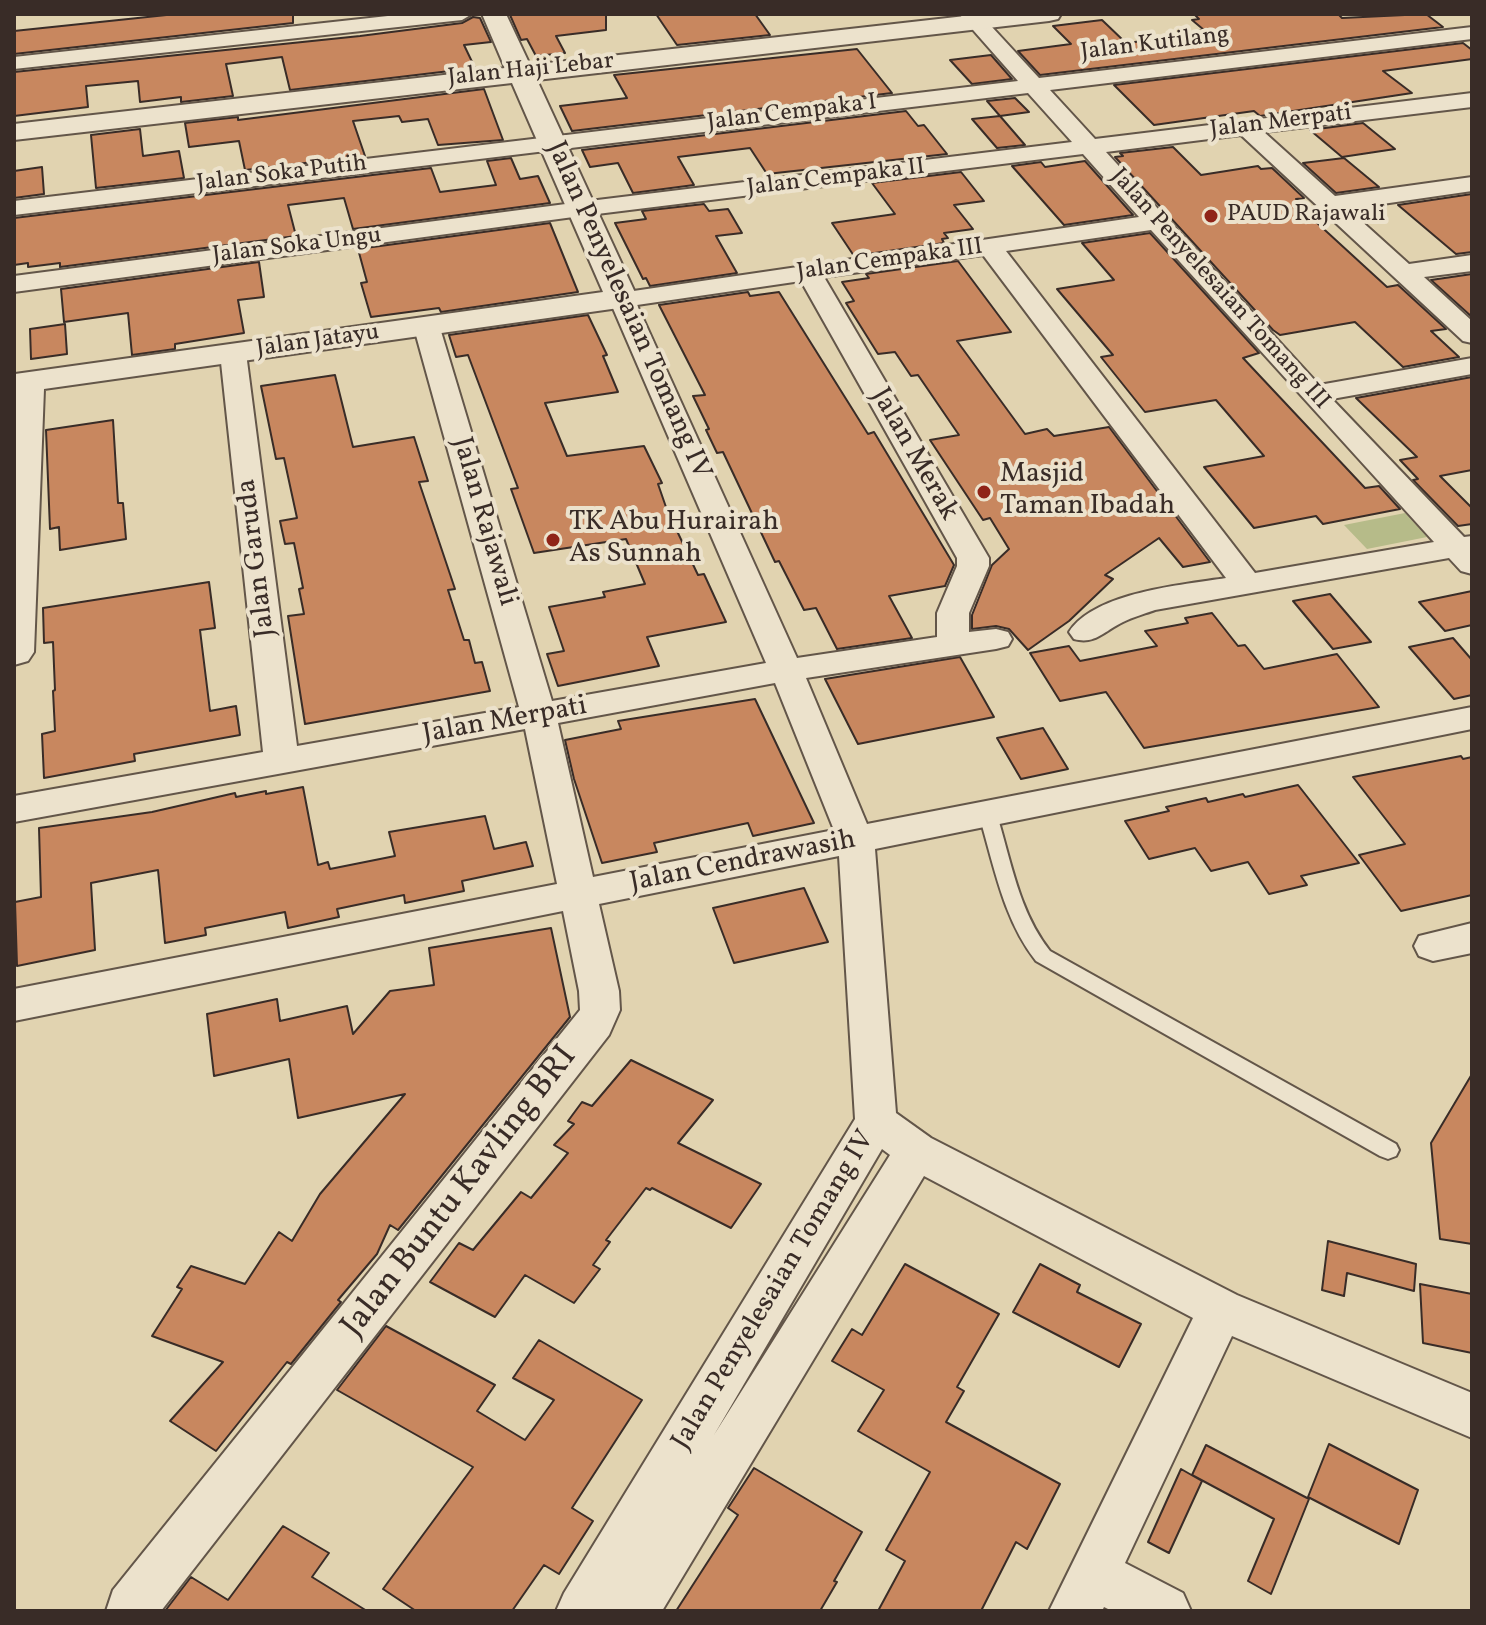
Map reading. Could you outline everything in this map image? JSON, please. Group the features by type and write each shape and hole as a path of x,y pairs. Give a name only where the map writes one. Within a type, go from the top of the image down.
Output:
{"street":[{"path":"14,63 338,21 462,14"},
{"name":"Jalan Penyelesaian Tomang IV","path":"494,14 786,670 856,841 876,1121 582,1611"},
{"name":"Jalan Haji Lebar","path":"14,132 972,18 1049,14"},
{"name":"Jalan Penyelesaian Tomang III","path":"972,18 1312,394 1467,552"},
{"name":"Jalan Kutilang","path":"1034,86 1472,33"},
{"name":"Jalan Cempaka I","path":"551,143 1034,86"},
{"name":"Jalan Merpati","path":"1090,148 1472,100"},
{"path":"1245,127 1472,335"},
{"name":"Jalan Soka Putih","path":"14,208 551,143"},
{"name":"Jalan Cempaka II","path":"581,209 1090,148"},
{"path":"1330,204 1472,184"},
{"name":"Jalan Soka Ungu","path":"14,284 581,209"},
{"name":"Jalan Cempaka III","path":"622,299 1157,222"},
{"path":"990,247 1246,583"},
{"path":"1405,272 1472,263"},
{"name":"Jalan Merak","path":"809,273 973,558 973,566 953,613 953,644"},
{"name":"Jalan Jatayu","path":"21,381 622,299"},
{"name":"Jalan Rajawali","path":"427,328 539,716"},
{"name":"Jalan Garuda","path":"233,353 282,762"},
{"path":"1312,394 1472,366"},
{"path":"14,652 21,381"},
{"path":"1085,632 1111,615 1148,601 1246,583 1467,552"},
{"name":"Jalan Merpati","path":"14,809 786,670 996,639"},
{"name":"Jalan Buntu Kavling BRI","path":"131,1608 595,1024 600,1010 599,991 539,716"},
{"name":"Jalan Cendrawasih","path":"14,1005 1472,718"},
{"path":"1433,946 1472,938"},
{"path":"876,1121 916,1151 1221,1310 1472,1416"},
{"name":"Jalan Penyelesaian Tomang IV","path":"633,1611 916,1151"},
{"path":"1165,1611 1084,1592 1221,1310"}],"lane":[{"path":"988,815 1022,923 1031,943 1043,956 1388,1150"}],"green space":[{"path":"1405,513 1427,537 1367,549 1344,525"}],"building":[{"path":"176,14 293,14 293,23 14,54 14,31"},
{"path":"606,14 606,30 556,36 565,53 536,56 527,39 521,40 510,15"},
{"path":"656,14 755,14 770,35 677,45"},
{"path":"1194,14 1338,14 1342,18 1426,14 1443,27 1040,75 1018,51 1071,44 1053,26 1102,20 1126,43 1201,34 1198,31 1204,30 1192,20 1199,19"},
{"path":"473,17 480,18 491,42 464,45 475,68 290,90 282,57 226,64 233,96 181,102 181,97 140,102 138,81 86,86 88,107 14,116 14,72 360,36 462,23"},
{"path":"1463,43 1472,50 1472,59 1383,71 1412,93 1260,116 1254,111 1154,125 1114,85"},
{"path":"857,49 892,93 572,131 560,106 627,98 614,75"},
{"path":"991,55 1012,79 972,84 950,60"},
{"path":"484,89 503,140 438,145 428,119 402,122 399,116 353,121 365,156 245,170 239,141 189,147 185,123 238,117 238,120"},
{"path":"1015,98 1029,112 1000,116 987,101"},
{"path":"906,111 918,126 924,125 947,154 767,174 750,148 678,157 694,185 633,193 618,163 590,167 582,150"},
{"path":"1000,116 1025,145 997,148 972,119"},
{"path":"1363,123 1395,149 1342,157 1310,130"},
{"path":"140,129 143,156 179,151 184,178 96,188 91,135"},
{"path":"1173,147 1201,175 1258,166 1261,169 1272,168 1304,198 1296,199 1320,221 1315,221 1387,287 1398,285 1446,329 1431,331 1459,357 1403,367 1355,322 1280,335 1273,330 1115,157 1123,156 1120,153"},
{"path":"511,158 520,179 538,176 550,203 353,229 344,198 288,205 296,236 60,267 60,263 28,267 28,263 14,265 14,218 431,168 440,192 496,185 487,161"},
{"path":"1344,158 1379,187 1336,193 1303,163"},
{"path":"1085,161 1133,215 1064,225 1012,166 1041,162 1045,167"},
{"path":"42,167 44,194 14,198 14,171"},
{"path":"961,172 984,201 954,205 973,229 944,233 948,238 942,239 944,243 854,256 832,223 895,214 872,183"},
{"path":"1472,194 1472,252 1456,254 1398,205"},
{"path":"704,204 709,211 728,209 742,233 716,236 737,273 650,286 646,278 643,279 615,223 646,219 642,211"},
{"path":"550,223 578,292 441,312 439,308 371,317 361,283 367,282 358,249"},
{"path":"1150,233 1259,353 1243,358 1365,488 1379,486 1400,509 1323,524 1316,516 1254,528 1204,467 1264,456 1216,400 1145,412 1101,357 1113,355 1057,289 1114,280 1082,243"},
{"path":"958,261 1011,332 957,341 1025,434 1047,429 1054,436 1109,427 1210,562 1183,567 1159,538 1105,575 1113,579 1069,621 1028,650 1009,629 996,626 972,629 972,615 992,565 1009,549 990,518 983,520 930,440 959,435 918,375 911,376 895,352 878,354 846,303 854,301 842,282 869,278 866,274"},
{"path":"259,262 264,297 238,300 244,333 175,344 175,349 132,355 128,313 64,322 61,289"},
{"path":"1472,274 1472,317 1431,280"},
{"path":"748,292 750,296 779,292 868,434 874,432 954,565 945,586 889,596 912,638 837,649 816,608 804,610 779,561 775,562 723,452 717,453 706,430 709,429 693,396 705,395 659,305"},
{"path":"588,315 607,355 603,356 618,392 545,403 567,456 644,446 662,483 658,484 667,510 698,575 704,574 726,622 647,637 659,666 558,686 547,654 564,651 549,607 605,597 603,592 645,584 626,539 534,553 511,489 518,488 468,355 456,357 449,335"},
{"path":"65,324 67,354 31,359 30,329"},
{"path":"335,375 353,447 414,437 428,481 419,482 455,589 448,590 464,640 469,640 475,663 482,662 490,691 305,724 288,616 304,614 299,589 303,588 294,543 285,544 280,521 297,518 284,458 276,459 261,386"},
{"path":"1472,377 1472,470 1440,476 1472,508 1472,524 1458,526 1413,480 1418,479 1400,460 1417,457 1356,398"},
{"path":"113,420 118,503 123,503 126,539 60,550 59,527 50,529 46,430"},
{"path":"209,582 215,628 200,630 210,711 236,706 240,735 134,754 135,761 44,778 42,734 55,731 55,690 53,642 44,643 43,608"},
{"path":"1472,591 1472,625 1445,631 1419,602"},
{"path":"1330,594 1371,642 1333,649 1293,601"},
{"path":"1212,613 1238,646 1245,645 1264,669 1337,654 1379,707 1144,748 1106,692 1060,701 1030,653 1069,646 1080,661 1157,646 1145,631 1188,623 1185,618"},
{"path":"1453,638 1472,660 1472,695 1454,699 1409,647"},
{"path":"960,657 994,717 858,744 825,679"},
{"path":"755,699 814,823 753,836 748,823 654,843 657,852 602,863 574,779 565,740 621,729 618,721"},
{"path":"1043,728 1068,769 1021,779 997,738"},
{"path":"1461,756 1463,759 1472,757 1472,895 1401,911 1359,855 1405,844 1353,777"},
{"path":"1298,785 1359,863 1301,876 1307,885 1269,894 1248,862 1211,871 1195,848 1149,859 1125,821 1206,798 1208,802 1243,794 1245,797"},
{"path":"303,787 318,865 328,862 330,869 395,856 389,832 485,816 494,849 526,842 533,866 462,881 464,891 405,903 404,895 337,909 339,917 288,928 285,912 205,928 206,935 165,943 158,870 91,883 95,950 17,966 15,902 41,897 39,828 152,812 235,793 236,797"},
{"path":"804,888 828,942 734,963 713,908"},
{"path":"551,928 570,1017 398,1230 390,1225 377,1254 338,1300 341,1302 291,1364 287,1362 216,1451 170,1421 223,1362 152,1336 182,1289 177,1287 191,1266 245,1284 279,1232 292,1241 320,1194 405,1094 298,1118 289,1059 214,1076 207,1014 277,999 280,1021 347,1006 353,1034 390,991 434,985 429,948"},
{"path":"631,1060 713,1100 678,1143 761,1184 731,1228 652,1188 646,1188 606,1240 610,1242 593,1265 600,1269 574,1303 525,1275 495,1317 430,1282 459,1243 473,1250 521,1192 531,1198 568,1153 554,1145 574,1124 568,1121 582,1102 592,1106"},
{"path":"1472,1074 1472,1244 1440,1239 1431,1143"},
{"path":"1328,1241 1416,1264 1414,1291 1347,1273 1344,1296 1322,1290"},
{"path":"905,1264 999,1314 957,1387 964,1391 946,1422 1060,1484 1027,1549 1016,1542 981,1611 878,1611 905,1561 886,1550 930,1472 858,1431 884,1390 832,1361 852,1329 862,1335"},
{"path":"1040,1264 1080,1285 1077,1292 1141,1324 1119,1367 1013,1312"},
{"path":"1420,1284 1472,1294 1472,1353 1423,1343"},
{"path":"386,1326 495,1385 477,1411 525,1440 554,1400 513,1378 539,1340 642,1400 572,1508 593,1521 559,1574 544,1565 512,1611 416,1611 383,1589 473,1467 337,1390"},
{"path":"1329,1444 1418,1490 1399,1544 1308,1497"},
{"path":"1206,1445 1309,1499 1271,1594 1248,1581 1274,1519 1192,1475"},
{"path":"754,1468 862,1532 834,1581 837,1582 820,1611 676,1611 738,1515 728,1508"},
{"path":"1181,1469 1202,1481 1169,1553 1148,1542"},
{"path":"283,1526 329,1553 312,1577 367,1611 165,1611 191,1577 228,1600"}],"place":[{"name":"PAUD Rajawali","path":"1211,216"},
{"name":"Masjid Taman Ibadah","path":"984,492"},
{"name":"TK Abu Hurairah As Sunnah","path":"553,540"}]}
